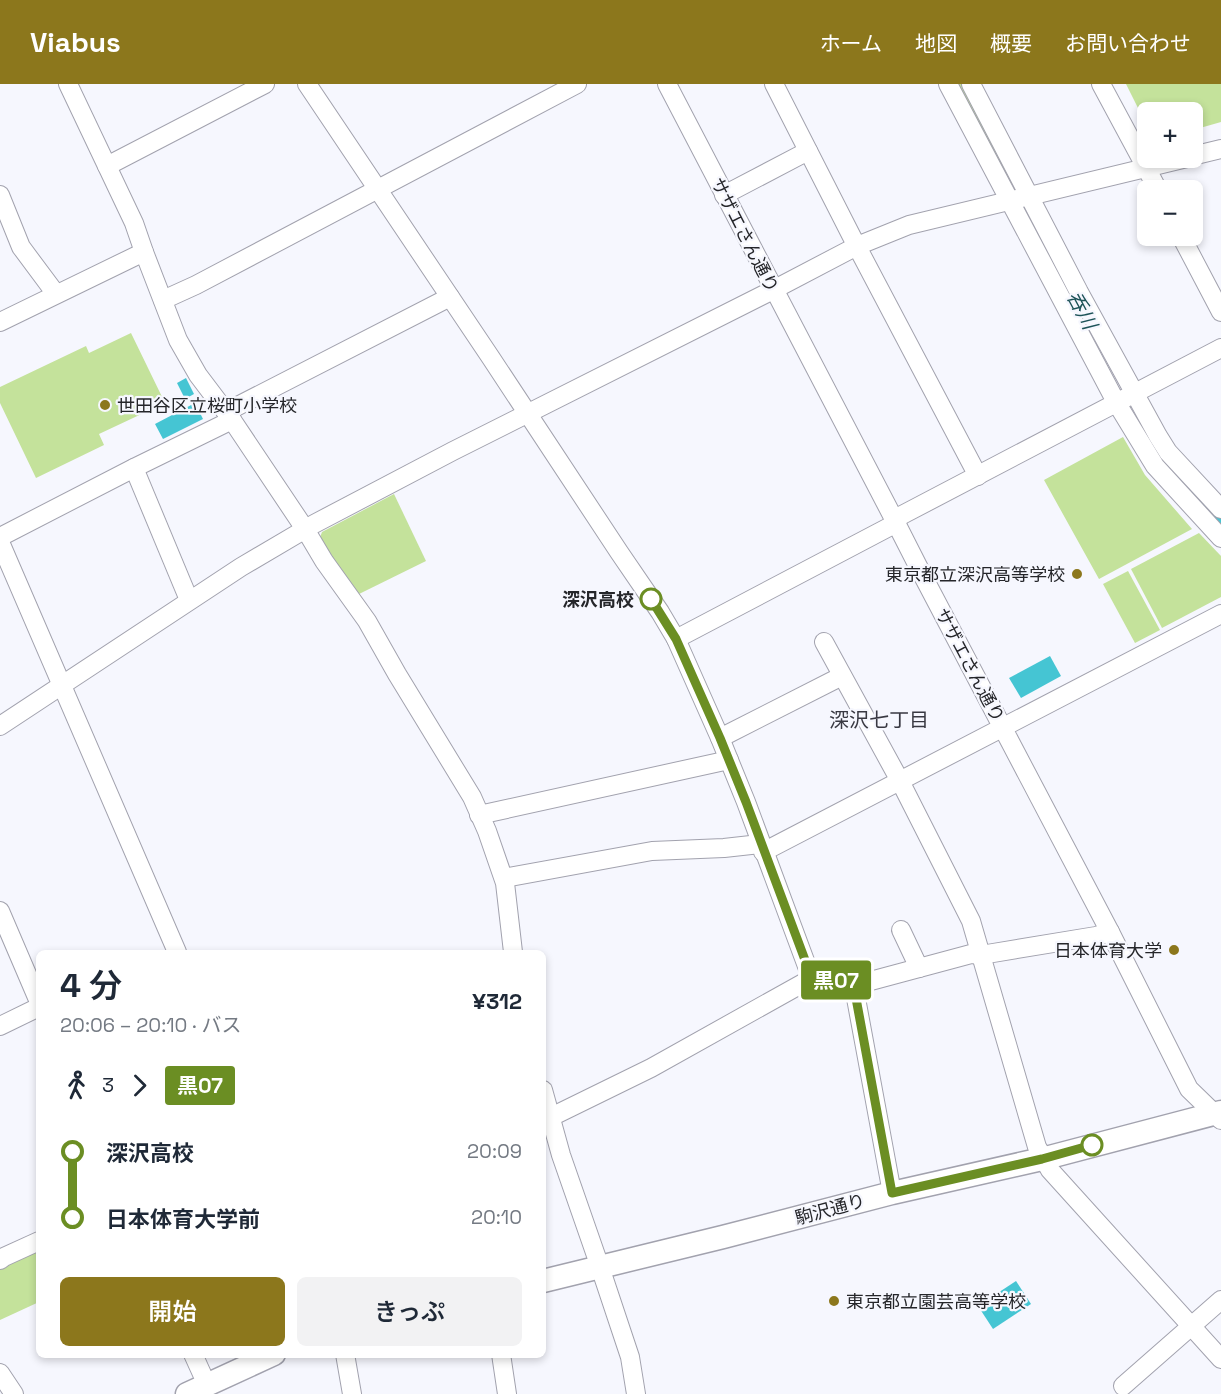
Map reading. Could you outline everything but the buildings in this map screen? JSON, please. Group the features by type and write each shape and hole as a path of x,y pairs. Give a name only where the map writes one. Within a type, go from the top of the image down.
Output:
{"main road":[{"name":"駒沢通り","path":"546,1280 892,1193 1219,1115"},
{"path":"197,1389 265,1358"}],"street":[{"path":"68,84 134,223 183,349 198,375 229,416 324,561 369,624 472,797 504,878 513,950"},
{"path":"107,166 265,84"},
{"path":"307,84 676,639 746,802 811,976"},
{"path":"163,300 206,280 577,84"},
{"name":"サザエさん通り","path":"667,84 1110,932 1189,1089 1219,1115"},
{"path":"774,84 978,476"},
{"path":"948,84 1079,291 1155,466 1221,538"},
{"path":"970,84 999,140 1019,198"},
{"path":"1101,84 1137,151"},
{"path":"1203,153 1221,149"},
{"path":"724,195 808,151"},
{"path":"0,726 189,600 305,529 857,246 909,225 1146,168 1153,180"},
{"path":"0,195 21,247 56,294"},
{"path":"1186,246 1221,312"},
{"path":"0,322 144,252"},
{"path":"0,537 134,468 450,297"},
{"path":"676,639 889,527 902,515 1221,348"},
{"path":"1126,397 1168,452 1221,509"},
{"path":"134,468 189,600"},
{"path":"0,542 62,685 171,950"},
{"path":"504,878 652,851 762,848 900,781 1221,614"},
{"path":"824,642 900,781 971,921 1042,1159 1221,1359"},
{"path":"720,738 842,676"},
{"path":"479,815 729,760"},
{"path":"0,911 36,995"},
{"path":"901,930 919,968"},
{"path":"811,976 863,983 971,954 981,955 1110,932"},
{"path":"551,1117 651,1068 805,982 811,976"},
{"path":"853,982 892,1193"},
{"path":"0,1026 36,1008"},
{"path":"546,1101 561,1155 630,1357 636,1394"},
{"path":"0,1260 36,1242"},
{"path":"1123,1386 1221,1300"},
{"path":"193,1358 197,1389"},
{"path":"346,1358 352,1394"},
{"path":"502,1358 507,1394"},
{"path":"0,1373 14,1394"}],"green space":[{"path":"954,84 966,84 1017,181 1007,186"},
{"path":"1126,84 1221,84 1221,122 1203,127 1203,102 1137,102 1137,106"},
{"path":"131,333 165,403 99,434 104,445 36,478 0,403 0,387 86,346 89,353"},
{"path":"1123,437 1145,475 1192,529 1099,579 1044,480"},
{"path":"394,494 426,561 357,595 319,540 322,532"},
{"path":"1199,533 1221,556 1221,597 1162,628 1131,569"},
{"path":"1128,571 1160,630 1135,643 1103,584"},
{"path":"36,1247 36,1303 0,1320 0,1266"}],"water":[{"path":"186,378 194,394 185,399 177,383"},
{"path":"195,403 203,419 163,439 155,424"},
{"path":"1050,656 1061,676 1021,698 1009,678"},
{"path":"1016,1281 1031,1304 993,1329 978,1306"}],"waterway":[{"name":"呑川","path":"1149,434 1163,461 1221,523"}],"bus line":[{"name":"黒07","path":"651,599 676,639 720,738 811,976 853,982 892,1193 1042,1159 1092,1145"}],"place":[{"name":"世田谷区立桜町小学校","path":"105,405"},
{"name":"東京都立深沢高等学校","path":"1077,574"},
{"name":"深沢高校","path":"651,599"},
{"name":"日本体育大学","path":"1174,950"},
{"name":"東京都立園芸高等学校","path":"834,1301"}],"district":[{"name":"深沢七丁目","path":"879,720"}]}
